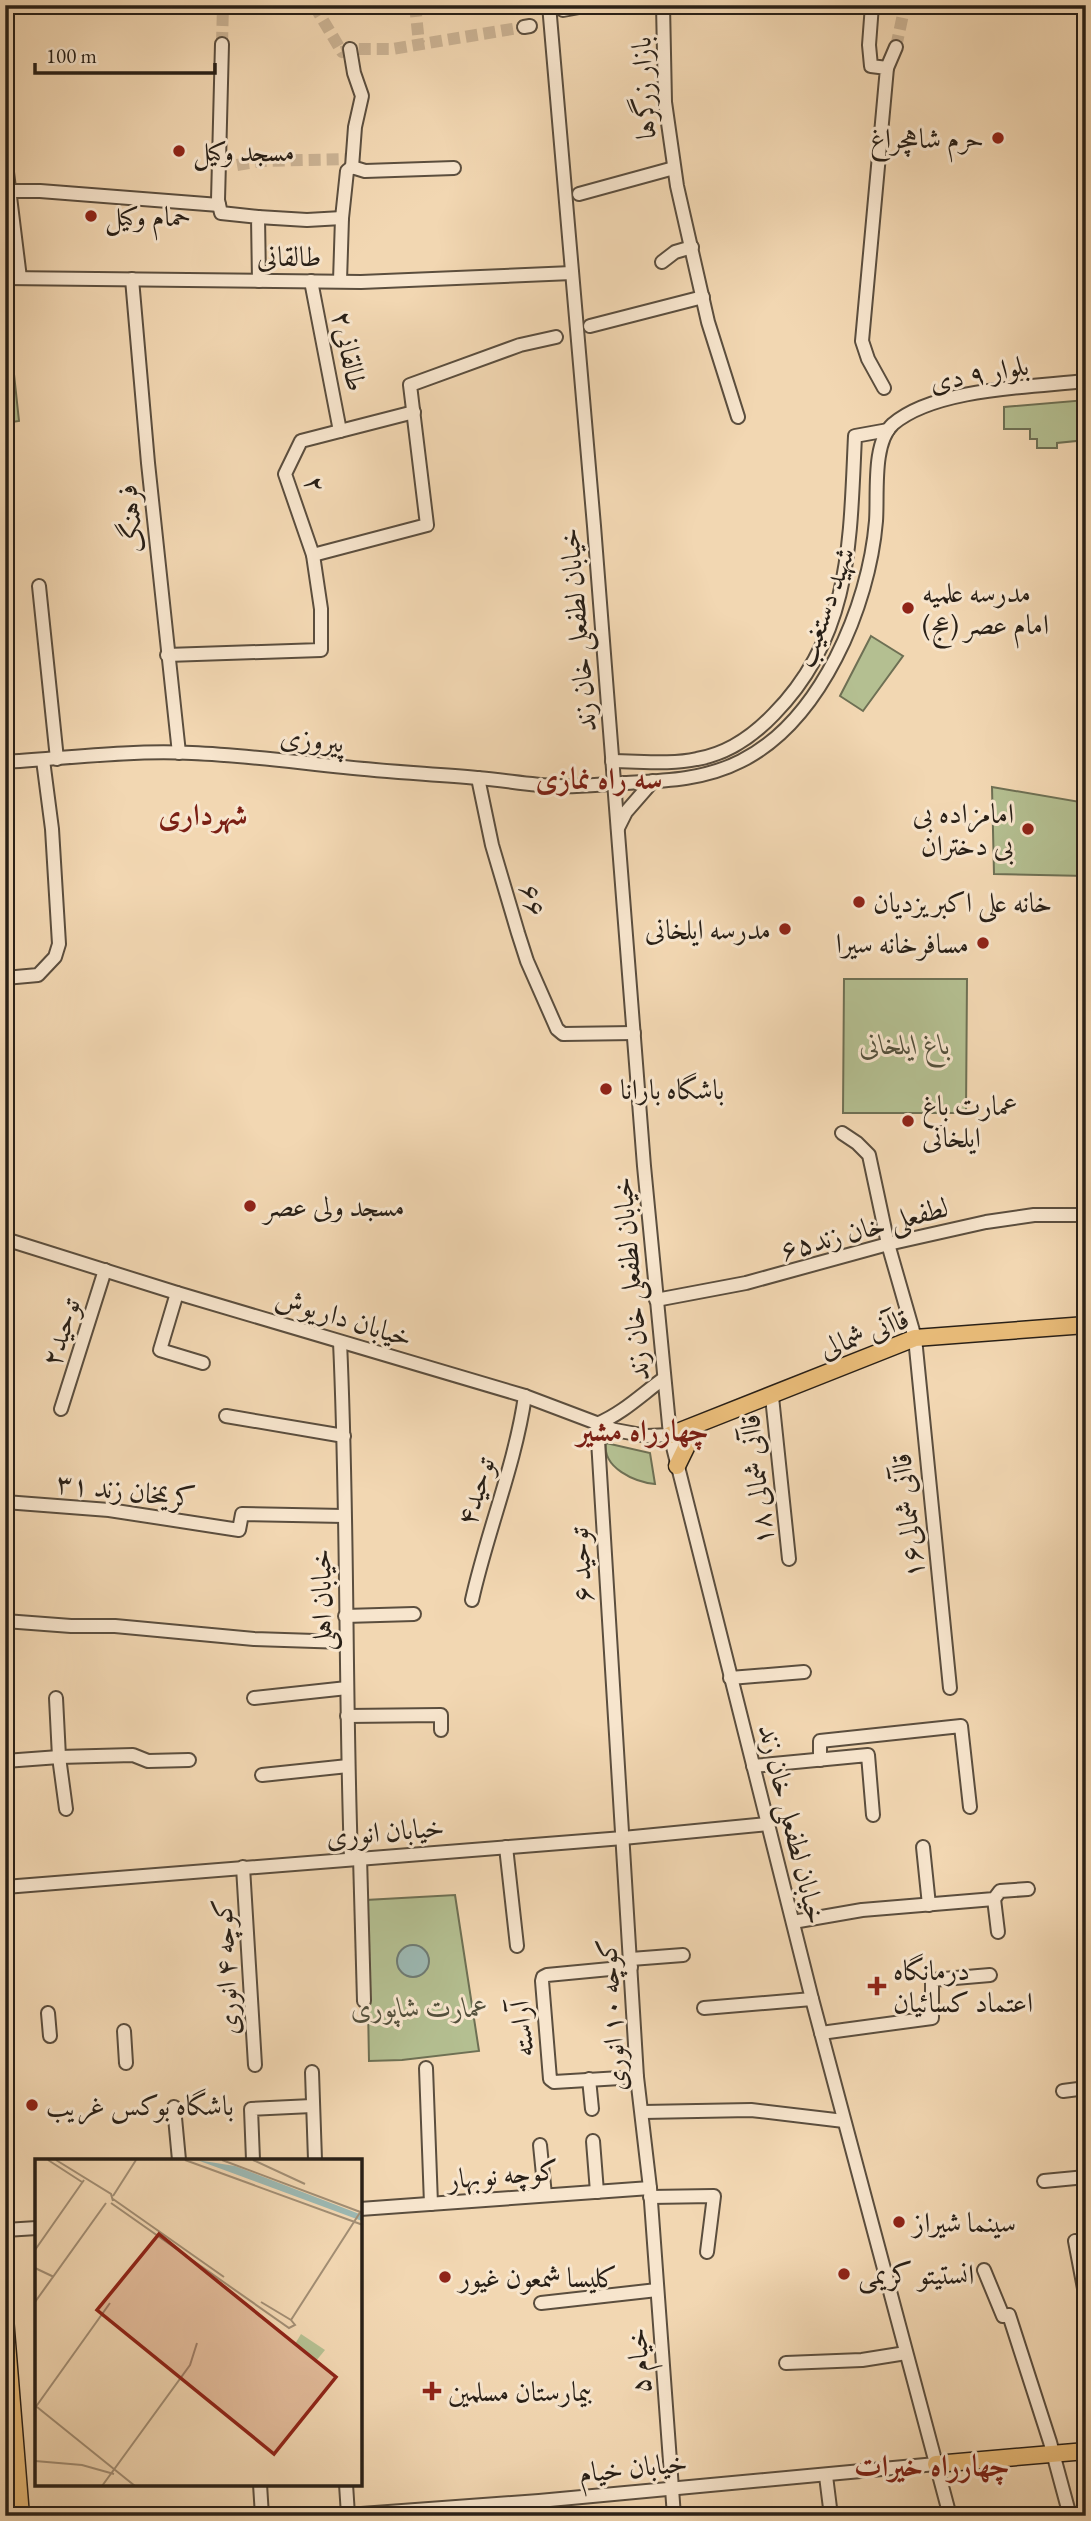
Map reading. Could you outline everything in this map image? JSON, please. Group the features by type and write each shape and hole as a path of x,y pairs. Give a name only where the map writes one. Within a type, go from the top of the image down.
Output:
{"main road":[{"name":"قاآنی شمالی","path":"670,1435 772,1397 915,1338 1086,1325"},
{"path":"677,1466 697,1425"},
{"path":"5,2318 21,2516"},
{"path":"936,2464 1086,2451"}],"street":[{"name":"خیابان لطفعلی خان زند","path":"549,5 656,1300 670,1435 812,1999 950,2516"},
{"path":"563,10 590,5"},
{"name":"بازار زرگرها","path":"663,5 665,102 674,168 708,322 738,417"},
{"path":"872,5 869,45 871,66 887,68"},
{"path":"222,44 219,76 220,213 339,219"},
{"path":"884,388 868,359 862,341 887,68 896,47"},
{"path":"336,281 339,219 347,171 353,163 355,127 362,96 350,49"},
{"path":"5,156 20,278"},
{"path":"353,163 365,171 454,168"},
{"name":"بازار زرگرها","path":"579,194 674,168"},
{"path":"9,191 219,205"},
{"path":"258,217 260,281"},
{"path":"662,262 675,252 692,247"},
{"name":"طالقانی","path":"5,278 336,281 572,273"},
{"name":"فرهنگ","path":"132,279 167,655 179,753"},
{"name":"طالقانی۲","path":"311,281 340,431"},
{"path":"590,326 703,297"},
{"path":"313,555 426,525 410,385 520,345 556,337"},
{"name":"بلوار ۹ دی","path":"888,430 907,415 933,402 957,396 1086,381"},
{"name":"۲","path":"167,655 321,650 321,609 313,555 285,474 301,440 414,412"},
{"name":"شهید دستغیب","path":"612,761 696,760 737,745 765,723 802,681 826,640 832,624 845,566 855,436 888,430"},
{"name":"شهید دستغیب","path":"614,783 700,776 740,762 769,744 790,724 825,679 852,619 870,556 876,522 880,451 888,430"},
{"path":"39,586 57,759"},
{"name":"پیروزی","path":"5,762 179,753 560,786 614,783"},
{"path":"5,978 38,975 55,957 59,944 52,829 43,760"},
{"path":"696,760 700,776"},
{"name":"۶۶","path":"478,778 492,845 517,933 557,1029 563,1034 634,1033"},
{"path":"618,829 626,812 653,781"},
{"name":"قاآنی شمالی۱۶","path":"842,1133 869,1155 888,1244 915,1338 950,1688"},
{"name":"لطفعلی خان زند۶۵","path":"656,1300 746,1283 888,1244 986,1222 1034,1214 1086,1215"},
{"name":"خیابان داریوش","path":"5,1239 524,1396 615,1430 647,1436 670,1435"},
{"name":"توحید۲","path":"61,1409 105,1270"},
{"path":"177,1293 160,1350 203,1363"},
{"name":"خیابان اهلی","path":"340,1342 344,1436 348,1766 363,2001"},
{"path":"597,1424 627,1408 663,1379"},
{"name":"توحید۴","path":"472,1600 483,1549 520,1427 524,1396"},
{"name":"۱۸ قاآنی شمالی","path":"772,1397 789,1559"},
{"path":"226,1416 344,1436"},
{"name":"۶ توحید","path":"597,1424 623,1838"},
{"name":"کریمخان زند ۳۱","path":"5,1502 109,1510 239,1530 242,1514 344,1516"},
{"path":"345,1616 414,1614"},
{"path":"5,1621 254,1639 345,1642"},
{"path":"730,1678 804,1672"},
{"path":"254,1698 347,1688"},
{"path":"56,1698 59,1757 66,1809"},
{"path":"347,1716 442,1716 441,1730"},
{"path":"820,1760 820,1741 961,1726 970,1807"},
{"path":"5,1761 133,1755 148,1761 189,1760"},
{"path":"753,1766 868,1755 873,1815"},
{"path":"262,1775 348,1766"},
{"name":"خیابان انوری","path":"5,1887 768,1824"},
{"name":"کوچه ۱۰ انوری","path":"623,1838 637,2077 650,2192"},
{"path":"506,1847 517,1946"},
{"path":"923,1847 929,1905"},
{"name":"کوچه ۴ انوری","path":"243,1867 255,2065"},
{"path":"998,1932 994,1899 1000,1891 1028,1889"},
{"path":"793,1922 862,1910 994,1899"},
{"path":"631,1963 683,1955"},
{"name":"آراسته","path":"631,1963 543,1977 550,2079 554,2082 637,2077"},
{"path":"821,2033 932,2018 932,1980 990,1975"},
{"path":"704,2008 812,1999"},
{"path":"48,2013 50,2036"},
{"path":"124,2031 126,2063"},
{"path":"426,2068 431,2204"},
{"path":"312,2072 316,2159"},
{"path":"589,2080 592,2109"},
{"path":"1063,2091 1086,2088"},
{"path":"253,2159 251,2109 313,2106"},
{"path":"174,2107 179,2159"},
{"path":"643,2112 751,2110 844,2122"},
{"path":"593,2141 597,2192"},
{"path":"540,2145 544,2195"},
{"path":"1044,2181 1086,2177"},
{"name":"کوچه نوبهار","path":"362,2209 597,2192 714,2196 707,2252"},
{"name":"۵ خیام","path":"650,2192 674,2516"},
{"path":"5,2230 35,2228"},
{"path":"1074,2241 1086,2299"},
{"path":"984,2270 1003,2315 1009,2314 1070,2516"},
{"path":"541,2303 657,2290"},
{"path":"786,2363 862,2360 906,2353"},
{"name":"خیابان خیام","path":"334,2516 438,2512 936,2464"},
{"path":"826,2476 831,2516"},
{"path":"260,2486 262,2516"},
{"path":"346,2486 348,2515"}],"green space":[{"path":"5,290 19,421 5,423"},
{"path":"1086,400 1086,440 1057,443 1057,448 1037,448 1037,439 1030,439 1030,429 1004,429 1004,407"},
{"path":"871,636 903,656 863,711 840,696"},
{"path":"992,787 1086,803 1086,876 994,874"},
{"name":"باغ ایلخانی","path":"844,979 967,979 966,1113 843,1113"},
{"path":"606,1443 650,1453 655,1484 630,1477 614,1466 606,1452"},
{"name":"عمارت شاپوری","path":"455,1895 479,2051 369,2061 366,1900"}],"water":[{"path":"413,1945 425,1949 429,1961 425,1973 413,1977 401,1973 397,1961 401,1949"}],"tunnel":[{"path":"222,44 223,5"},
{"path":"314,5 342,52 350,49 392,49 524,27"},
{"path":"415,5 419,43"},
{"path":"896,47 905,5"},
{"path":"237,165 261,161 354,159"}],"place":[{"name":"حرم شاهچراغ","path":"998,138"},
{"name":"مسجد وکیل","path":"179,151"},
{"name":"حمام وکیل","path":"91,216"},
{"name":"مدرسه علمیه امام عصر (عج)","path":"908,608"},
{"name":"امامزاده بی بی دختران","path":"1028,829"},
{"name":"خانه علی اکبر یزدیان","path":"859,902"},
{"name":"مدرسه ایلخانی","path":"785,929"},
{"name":"مسافرخانه سیرا","path":"983,943"},
{"name":"باشگاه بارانا","path":"606,1089"},
{"name":"عمارت باغ ایلخانی","path":"908,1121"},
{"name":"مسجد ولی عصر","path":"250,1206"},
{"name":"درمانگاه اعتماد کسائیان","path":"877,1986"},
{"name":"باشگاه بوکس غریب","path":"32,2105"},
{"name":"سینما شیراز","path":"899,2222"},
{"name":"انستیتو کریمی","path":"844,2274"},
{"name":"کلیسا شمعون غیور","path":"445,2277"},
{"name":"بیمارستان مسلمین","path":"432,2391"}],"district":[{"name":"سه راه نمازی","path":"599,779"},
{"name":"شهرداری","path":"203,815"},
{"name":"چهارراه مشیر","path":"643,1431"},
{"name":"چهارراه خیرات","path":"932,2466"}]}
